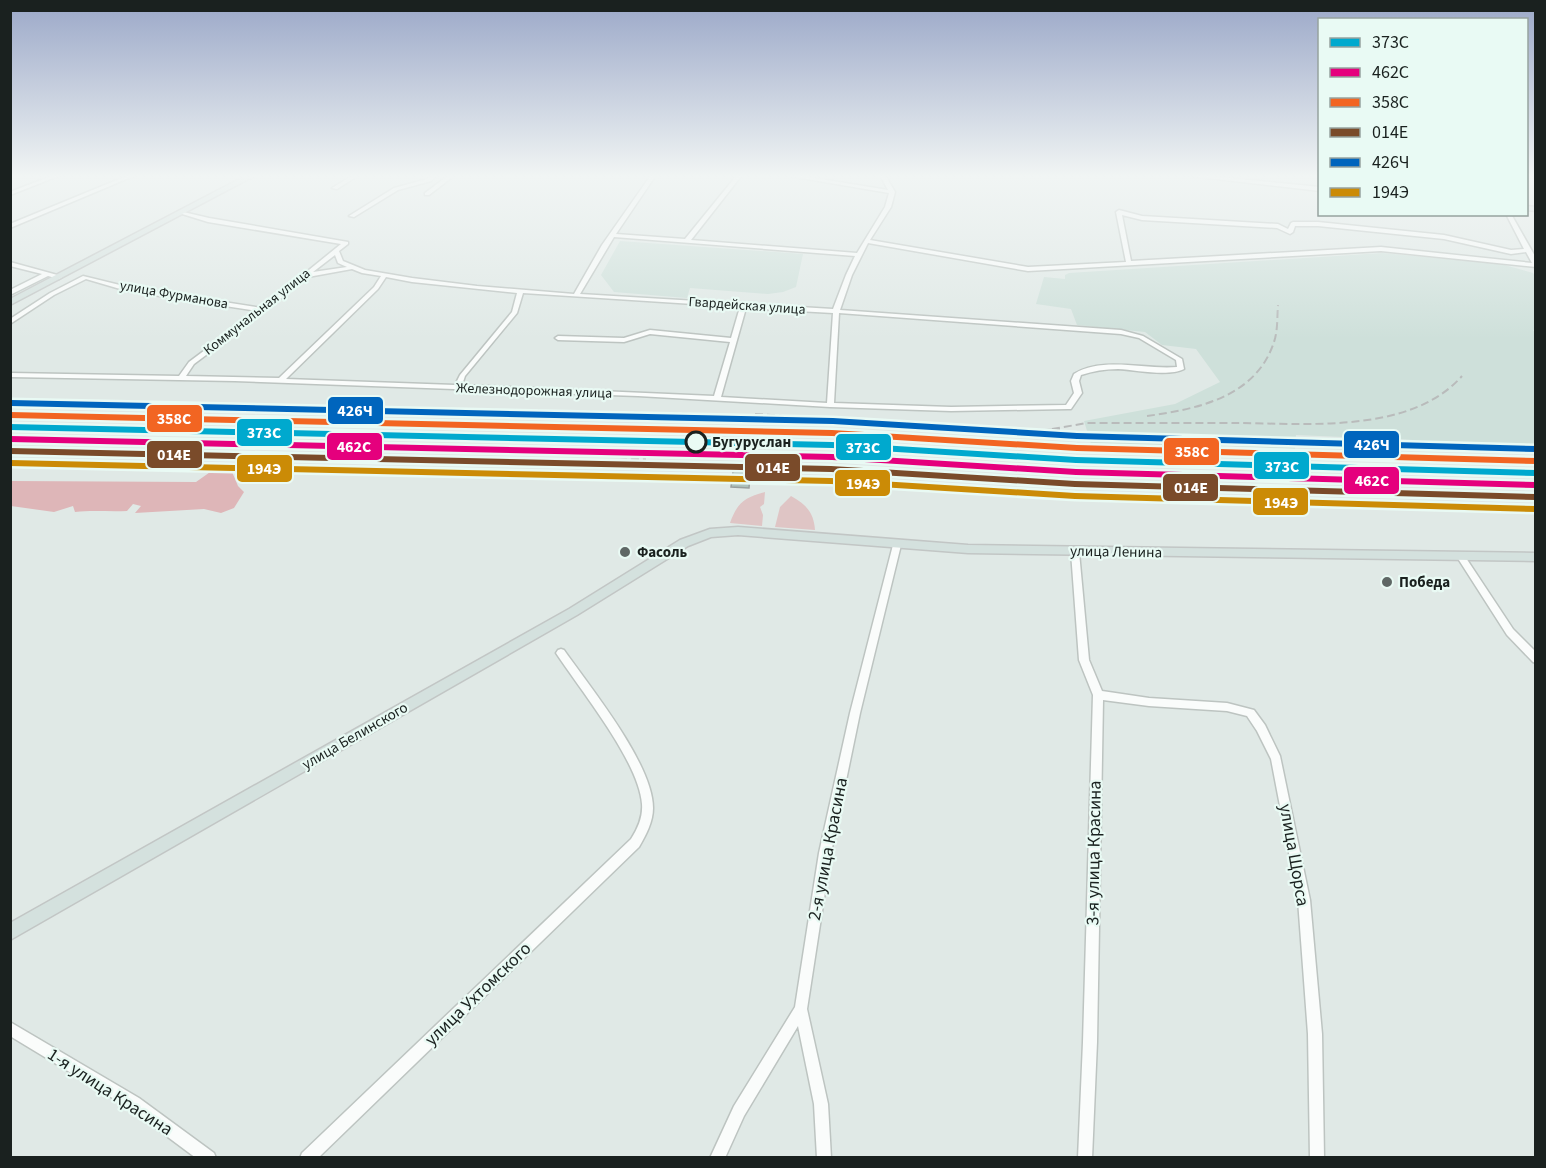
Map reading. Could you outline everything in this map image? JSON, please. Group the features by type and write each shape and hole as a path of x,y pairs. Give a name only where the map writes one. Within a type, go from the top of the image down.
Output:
{"main road":[{"path":"10,303 149,230"},
{"name":"улица Ленина","path":"698,537 710,533 738,531 897,545 1075,552 1536,557"},
{"name":"улица Белинского","path":"10,932 573,612 684,543 698,537"}],"street":[{"path":"265,230 346,243 336,251 340,262 350,268"},
{"path":"577,294 616,230"},
{"path":"687,241 696,230"},
{"path":"830,405 836,312 859,255 873,230"},
{"path":"1122,230 1129,264"},
{"path":"1371,230 1444,237 1511,252 1528,250"},
{"path":"1517,230 1536,264"},
{"path":"612,235 859,255"},
{"path":"866,240 1028,269 1381,249 1536,264"},
{"name":"Коммунальная улица","path":"182,377 191,363 263,310 336,251"},
{"path":"10,264 59,278"},
{"path":"306,275 350,268"},
{"name":"Гвардейская улица","path":"350,268 385,275 520,292 744,305 1121,332 1141,337 1179,359 1181,369 1167,372 1116,368 1085,371 1078,374 1075,381 1078,393 1075,400 1068,406 1058,408"},
{"path":"10,293 47,274"},
{"path":"280,381 376,288 385,275"},
{"name":"улица Фурманова","path":"10,322 52,294 85,277 127,289 263,310"},
{"path":"457,389 462,376 515,312 520,292"},
{"path":"717,399 744,305"},
{"path":"558,338 624,340 650,332 734,340"},
{"name":"Железнодорожная улица","path":"10,375 182,377 638,394 951,409 1058,408"},
{"name":"2-я улица Красина","path":"824,1158 821,1104 801,1009 828,842 855,713 897,545"},
{"name":"3-я улица Красина","path":"1075,552 1084,660 1098,695 1085,1158"},
{"path":"1461,556 1510,632 1536,660"},
{"name":"улица Ухтомского","path":"307,1158 635,843 645,827 647,799 630,754 561,653"},
{"name":"улица Щорса","path":"1098,695 1149,702 1227,707 1250,713 1261,728 1276,759 1304,900 1315,1034 1317,1158"},
{"path":"717,1158 739,1111 801,1009"},
{"name":"1-я улица Красина","path":"10,1028 134,1103 209,1158"}],"shaded area":[{"path":"620,241 803,254 796,287 783,292 768,294 690,288 687,298 614,292 601,275"},
{"path":"1383,253 1501,264 1533,273 1536,277 1536,329 1533,330 1536,334 1535,452 1482,451 1413,440 1296,435 1295,449 1187,444 1181,448 1091,444 1084,421 1175,404 1220,382 1196,349 1162,345 1145,332 1077,325 1071,309 1036,304 1044,277 1065,279 1065,275 1069,273"},
{"path":"230,467 238,486 244,492 234,508 221,513 204,509 135,513 141,506 133,504 127,511 75,512 73,506 54,512 11,506 11,481 196,482 213,470"},
{"path":"765,492 764,504 760,507 763,515 762,526 730,523 743,502"},
{"path":"791,496 808,510 815,530 775,527 780,507"}],"building":[{"name":"Бугуруслан","path":"734,464 799,466 799,477 750,475 749,488 731,487"}],"railway":[{"path":"1147,416 1205,404 1239,388 1254,376 1265,361 1274,342 1278,305"},
{"path":"1052,429 1087,423 1323,424 1355,422 1385,417 1414,408 1440,395 1462,376"},
{"path":"10,400 695,414 765,422"},
{"path":"755,414 858,421 922,430"},
{"path":"913,430 1011,432 1060,429"},
{"path":"199,456 555,462 646,459"}],"transit line":[{"name":"426Ч","path":"11,403 833,421 1077,436 1536,449"},
{"name":"358С","path":"10,415 832,433 1077,448 1536,461"},
{"name":"373C","path":"10,427 832,445 1076,460 1536,473"},
{"name":"462С","path":"10,439 832,457 1076,472 1536,485"},
{"name":"014Е","path":"10,451 831,469 1075,484 1535,497"},
{"name":"194Э","path":"10,463 831,481 1075,496 1535,509"}],"place":[{"name":"Бугуруслан","path":"696,442"},
{"name":"Фасоль","path":"625,552"},
{"name":"Победа","path":"1387,582"}]}
